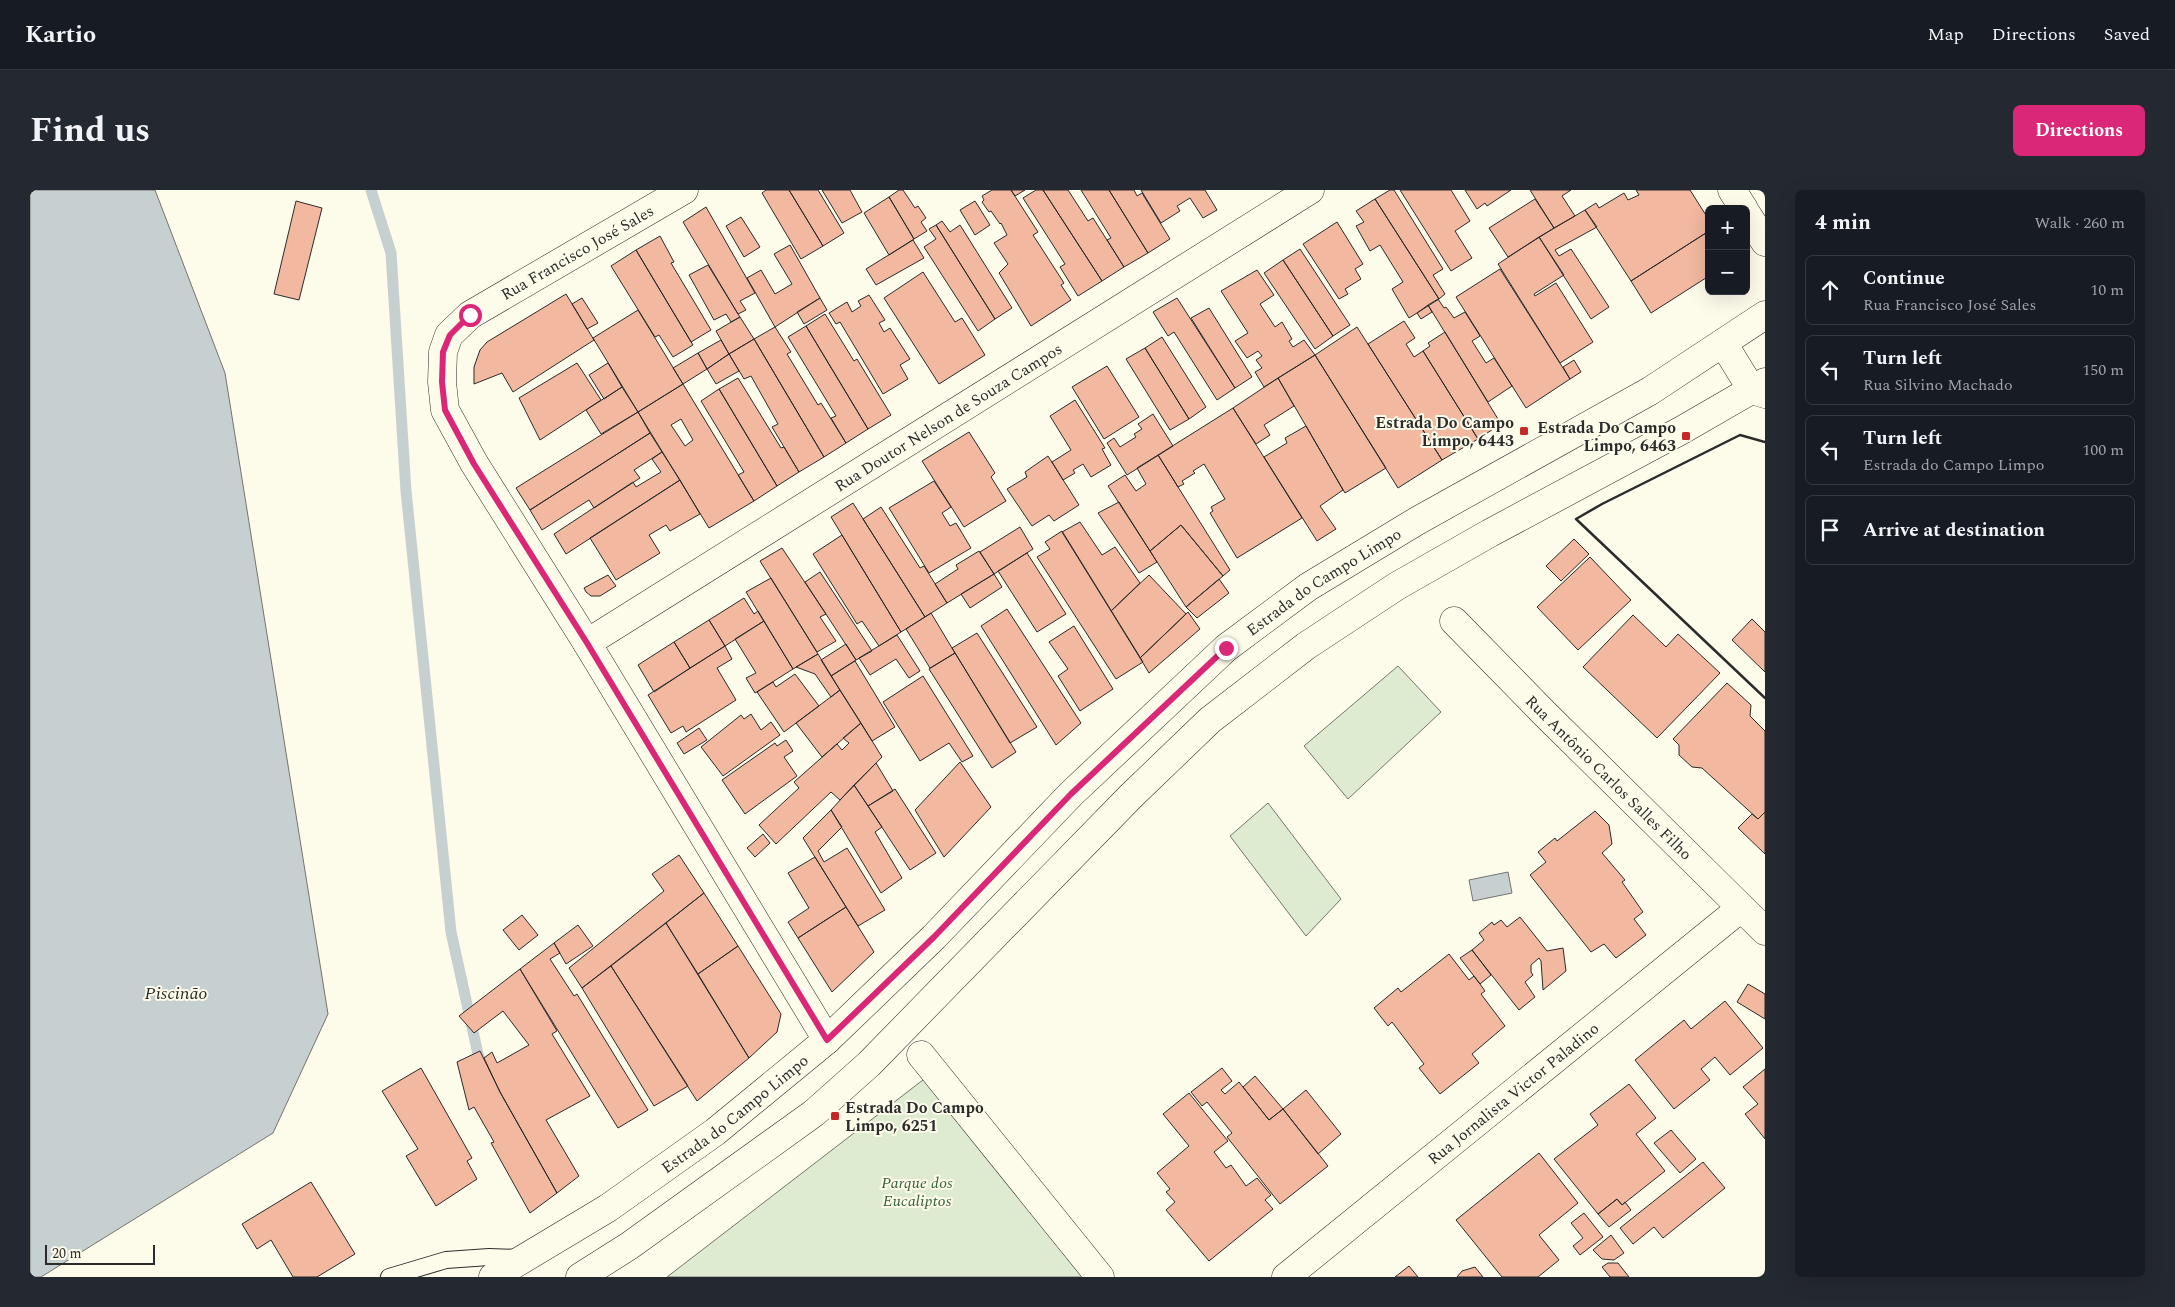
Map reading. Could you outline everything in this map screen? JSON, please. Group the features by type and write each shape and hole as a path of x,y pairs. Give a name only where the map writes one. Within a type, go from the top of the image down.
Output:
{"street":[{"name":"Rua Francisco José Sales","path":"587,643 474,464 445,410 442,382 443,352 450,335 470,315 684,190"},
{"name":"Rua Doutor Nelson de Souza Campos","path":"587,643 1310,190"},
{"path":"1732,190 1741,205"},
{"path":"1750,219 1765,242"},
{"name":"Estrada do Campo Limpo","path":"494,1277 608,1208 715,1132 827,1040 934,937 1071,794 1226,648 1308,587 1417,521 1650,390 1765,315"},
{"path":"580,1277 629,1246 814,1112 876,1058 1124,803 1210,720 1306,646 1397,586 1490,533 1761,389 1723,342"},
{"name":"Rua Antônio Carlos Salles Filho","path":"1454,621 1765,931"},
{"path":"587,643 827,1040"},
{"name":"Rua Jornalista Victor Paladino","path":"1286,1277 1741,908"},
{"path":"921,1054 1100,1277"}],"lane":[{"path":"389,1277 446,1260 489,1257 524,1258"}],"green space":[{"path":"1398,666 1441,712 1348,799 1304,746"},
{"path":"1268,803 1341,899 1306,936 1230,836"},
{"name":"Parque dos Eucaliptos","path":"932,1073 1094,1277 667,1277"}],"water":[{"name":"Piscinão","path":"30,190 155,190 225,373 328,1014 273,1133 41,1277 30,1277"},
{"path":"1508,872 1512,893 1473,901 1469,880"}],"building":[{"path":"766,190 789,190 823,246 801,259 762,193"},
{"path":"789,190 818,190 844,233 823,246"},
{"path":"822,190 850,190 862,212 842,223"},
{"path":"899,190 903,190 915,208 918,206 926,218 921,222 927,231 914,239 889,197"},
{"path":"992,190 1011,190 1038,232 1033,235 1064,283 1061,285 1071,300 1031,326 999,273 1008,264 994,243 1007,235 1001,223 991,211 989,212 982,202 984,200 982,196"},
{"path":"1011,190 1025,190 1015,196"},
{"path":"1036,190 1043,190 1102,281 1078,296 1060,267 1065,264 1023,198"},
{"path":"1043,190 1068,190 1088,221 1093,218 1124,267 1102,281"},
{"path":"1081,190 1109,190 1148,253 1124,267 1107,240 1111,238"},
{"path":"1109,190 1134,190 1137,196 1142,193 1170,239 1148,253"},
{"path":"1141,190 1205,190 1217,210 1203,218 1190,198 1177,206 1180,211 1161,223"},
{"path":"1390,190 1394,190 1443,269 1433,275 1445,294 1439,299 1375,199"},
{"path":"1400,190 1451,190 1470,221 1455,231 1472,258 1451,271"},
{"path":"1465,190 1511,190 1487,206 1485,203 1477,209"},
{"path":"1530,190 1571,190 1562,196 1575,216 1554,228"},
{"path":"1636,190 1690,190 1705,214 1705,234 1631,281 1585,210 1596,203 1599,208 1624,193 1628,200 1639,195"},
{"path":"889,197 914,239 889,255 864,213"},
{"path":"1375,199 1439,299 1409,318 1392,289 1403,282 1380,245 1370,251 1356,226 1364,222 1356,211"},
{"path":"1535,199 1554,228 1508,257 1489,228"},
{"path":"296,201 322,208 299,300 274,294"},
{"path":"975,201 990,225 975,235 960,210"},
{"path":"706,207 755,293 740,301 746,310 738,314 683,222"},
{"path":"1585,210 1597,227 1555,250 1559,256 1571,249 1609,307 1591,319 1539,237"},
{"path":"741,217 760,247 744,257 726,226"},
{"path":"942,221 950,232 960,225 1012,308 995,319 936,225"},
{"path":"1337,222 1363,264 1355,269 1361,279 1345,289 1348,294 1339,299 1303,244"},
{"path":"936,225 995,319 978,331 924,247 936,239 929,229"},
{"path":"1705,234 1705,279 1651,313 1631,281"},
{"path":"660,236 674,262 671,263 711,330 691,342 636,250"},
{"path":"1539,237 1564,275 1534,294 1535,296 1556,283 1593,342 1560,363 1498,264"},
{"path":"913,240 924,258 876,285 866,269"},
{"path":"790,245 820,298 775,327 747,278 761,270 775,294 792,284 774,254"},
{"path":"1300,249 1350,325 1333,336 1283,260"},
{"path":"636,250 693,345 673,357 659,335 655,337 611,266"},
{"path":"1283,260 1333,336 1315,349 1264,273"},
{"path":"708,265 740,317 731,322 726,314 714,320 689,275"},
{"path":"1500,269 1570,379 1526,408 1456,297"},
{"path":"1257,270 1274,295 1260,304 1275,327 1282,322 1292,339 1289,341 1293,347 1304,340 1315,355 1264,387 1255,372 1262,368 1256,360 1262,356 1258,351 1247,358 1235,341 1248,333 1221,291"},
{"path":"923,272 955,322 962,318 985,355 939,384 884,298"},
{"path":"566,294 594,340 513,392 502,373 474,384 474,367 480,350 487,342"},
{"path":"869,295 885,320 879,323 884,332 890,328 910,359 900,365 908,379 883,394 840,322 836,324 829,313 847,302 852,312 861,306 858,301"},
{"path":"582,298 598,323 587,329 572,304"},
{"path":"820,298 827,310 804,324 797,312"},
{"path":"1177,298 1235,388 1217,400 1174,332 1168,336 1153,312"},
{"path":"1438,299 1454,318 1465,312 1480,336 1472,341 1486,363 1494,358 1512,386 1488,402 1428,305"},
{"path":"1428,305 1432,312 1421,319 1417,313"},
{"path":"1209,308 1252,377 1235,388 1191,318"},
{"path":"638,310 683,384 638,412 593,338"},
{"path":"825,314 854,361 857,359 891,415 868,429 806,326"},
{"path":"740,317 754,339 729,354 716,331"},
{"path":"1404,321 1415,338 1406,344 1414,357 1423,351 1478,439 1442,460 1368,344"},
{"path":"806,326 868,429 846,443 831,418 836,416 788,337"},
{"path":"775,327 791,352 787,354 818,405 821,403 846,443 824,457 754,339"},
{"path":"1357,327 1442,460 1398,488 1315,355"},
{"path":"1445,332 1501,424 1478,439 1423,351 1430,346 1428,343"},
{"path":"1162,337 1206,407 1189,419 1145,348"},
{"path":"754,339 824,457 799,472 772,427 778,424 751,376 744,379 729,354"},
{"path":"721,340 729,354 707,369 698,353"},
{"path":"1145,348 1189,419 1170,430 1126,359"},
{"path":"698,353 707,369 683,384 673,368"},
{"path":"729,354 739,371 716,384 707,369"},
{"path":"1315,355 1386,468 1345,493 1278,378"},
{"path":"1574,360 1581,372 1570,379 1563,367"},
{"path":"577,363 601,400 540,440 519,398"},
{"path":"608,363 622,387 604,399 589,375"},
{"path":"1107,366 1139,417 1104,439 1072,387"},
{"path":"738,378 781,448 784,447 799,472 777,486 719,389"},
{"path":"1278,378 1294,406 1264,425 1270,435 1256,444 1233,408"},
{"path":"683,384 754,501 709,528 638,412","holes":["681,419 693,440 685,446 671,425"]},
{"path":"622,387 638,412 601,434 586,410"},
{"path":"719,389 777,486 754,501 738,475 744,472 701,401"},
{"path":"1075,400 1105,448 1102,449 1111,465 1091,477 1083,464 1073,470 1075,473 1063,480 1052,462 1071,450 1050,416"},
{"path":"1233,408 1302,518 1237,558 1210,513 1213,511 1211,507 1225,499 1204,464 1193,471 1195,473 1182,481 1184,484 1178,487 1158,455"},
{"path":"638,412 650,433 530,510 516,488"},
{"path":"1153,414 1173,446 1127,475 1107,443 1114,438 1120,447 1136,437 1134,434 1142,429 1138,424"},
{"path":"1306,426 1343,490 1320,506 1336,529 1317,541 1264,457 1287,443 1285,438"},
{"path":"969,432 995,473 991,477 1006,501 964,527 922,461"},
{"path":"650,433 662,452 634,470 640,478 594,508 589,500 542,530 530,510"},
{"path":"662,452 680,480 566,554 554,534 633,482 636,487 661,472 652,459"},
{"path":"1158,455 1230,570 1223,576 1181,525 1150,551 1108,486 1125,475 1136,491 1146,484 1137,468"},
{"path":"1048,456 1079,505 1054,521 1049,515 1032,526 1007,489 1027,477 1025,472"},
{"path":"680,480 700,514 670,531 666,525 649,535 660,553 616,580 590,538"},
{"path":"934,481 951,507 942,513 950,526 956,523 971,548 929,573 889,508"},
{"path":"1119,502 1157,562 1139,573 1098,513"},
{"path":"853,503 925,617 901,632 831,517"},
{"path":"881,507 920,568 924,566 947,603 925,617 863,519"},
{"path":"1080,522 1102,555 1115,547 1140,583 1111,611 1062,532"},
{"path":"1181,525 1223,576 1186,607 1150,551"},
{"path":"1020,527 1033,549 994,574 980,552"},
{"path":"1062,531 1143,662 1116,679 1037,557 1050,549 1045,542"},
{"path":"842,535 901,632 879,646 862,621 857,624 813,554"},
{"path":"1574,539 1589,554 1561,581 1546,566"},
{"path":"782,548 826,614 820,617 836,641 817,652 760,561"},
{"path":"979,551 994,574 947,603 935,584 958,569 956,565"},
{"path":"1027,553 1066,614 1037,632 998,571"},
{"path":"1590,557 1631,600 1578,650 1537,607"},
{"path":"820,572 872,651 856,660 805,582"},
{"path":"994,574 1002,587 970,608 961,594"},
{"path":"608,575 616,586 600,596 591,596 586,592 584,588"},
{"path":"1149,575 1186,614 1140,658 1111,611"},
{"path":"771,578 818,654 793,669 746,592"},
{"path":"1219,579 1229,593 1197,618 1186,607"},
{"path":"744,598 754,614 758,611 764,621 725,646 709,620"},
{"path":"1007,609 1081,723 1056,745 981,626"},
{"path":"1188,612 1200,629 1149,673 1140,658"},
{"path":"931,613 955,653 930,668 906,629"},
{"path":"1633,615 1666,647 1678,634 1720,673 1657,738 1583,667"},
{"path":"1752,619 1765,632 1765,672 1732,640"},
{"path":"709,620 725,646 690,668 674,642"},
{"path":"764,621 793,669 755,693 746,678 756,673 735,639"},
{"path":"1074,626 1113,689 1080,711 1058,676 1068,669 1049,642"},
{"path":"977,633 1037,727 1010,743 952,648"},
{"path":"897,635 920,671 909,678 896,659 870,675 859,658"},
{"path":"674,642 690,668 654,692 638,665"},
{"path":"846,644 856,660 831,676 821,660"},
{"path":"725,646 732,659 717,668 736,700 686,732 683,726 671,733 648,695"},
{"path":"955,653 1016,752 992,768 929,669"},
{"path":"818,654 840,690 831,697 815,674 796,667"},
{"path":"855,661 895,727 872,741 831,676"},
{"path":"795,674 819,706 784,732 757,692 773,682 776,687"},
{"path":"923,676 973,756 962,762 949,743 920,761 883,702"},
{"path":"1727,683 1751,705 1750,716 1765,731 1765,812 1758,819 1702,768 1692,767 1679,755 1679,745 1673,739"},
{"path":"840,690 861,723 822,757 796,723"},
{"path":"751,714 761,730 771,722 780,735 723,776 701,747 741,715 744,719"},
{"path":"861,723 882,757 840,800 831,792 776,844 759,825 799,788 794,782 837,744 842,750 849,743 843,738"},
{"path":"699,728 707,740 684,754 677,743"},
{"path":"786,740 793,751 784,757 797,776 745,814 722,780 775,743 777,746"},
{"path":"960,762 991,807 944,857 915,810"},
{"path":"876,763 893,791 868,806 854,785"},
{"path":"854,785 882,827 875,832 902,878 881,893 831,810"},
{"path":"895,789 936,853 910,870 868,806"},
{"path":"831,810 842,827 818,851 824,862 847,848 885,910 858,926 803,838"},
{"path":"1595,811 1609,825 1612,844 1602,853 1625,880 1622,882 1643,912 1634,919 1646,935 1616,958 1604,944 1591,952 1530,875 1546,862 1538,852 1555,838 1557,841"},
{"path":"1765,812 1765,854 1738,828 1752,814 1758,819"},
{"path":"763,834 770,843 755,857 747,848"},
{"path":"679,855 704,893 582,988 569,968 664,891 652,874"},
{"path":"815,857 846,907 798,938 788,922 809,908 788,873"},
{"path":"704,893 738,946 698,974 666,923"},
{"path":"846,907 874,952 832,992 798,938"},
{"path":"522,915 538,935 519,950 503,930"},
{"path":"1520,917 1547,951 1563,948 1566,971 1543,990 1541,961 1539,958 1531,965 1533,975 1525,982 1535,997 1519,1010 1472,950 1484,940 1479,933 1492,922 1494,925 1501,920 1507,927"},
{"path":"666,923 749,1058 697,1101 611,966"},
{"path":"578,925 593,946 566,964 554,943"},
{"path":"554,943 560,953 550,959 574,996 577,994 648,1110 618,1128 520,969"},
{"path":"738,946 781,1014 777,1032 749,1058 698,974"},
{"path":"1472,950 1491,975 1480,984 1460,958"},
{"path":"1449,954 1469,980 1474,976 1485,991 1481,994 1505,1026 1472,1054 1479,1063 1440,1094 1419,1068 1424,1064 1392,1022 1388,1026 1374,1008 1398,988 1401,992"},
{"path":"611,966 688,1086 654,1106 582,988"},
{"path":"520,969 557,1031 552,1034 590,1096 546,1120 579,1176 557,1193 500,1092 484,1058 492,1052 497,1063 529,1045 503,1011 474,1033 459,1016"},
{"path":"1748,984 1765,994 1765,1019 1737,1002"},
{"path":"1725,1001 1763,1048 1730,1075 1715,1057 1701,1069 1710,1080 1674,1109 1635,1060 1684,1020 1691,1029"},
{"path":"480,1051 500,1092 557,1193 530,1213 491,1143 494,1142 474,1107 469,1110 457,1062"},
{"path":"421,1068 472,1158 467,1161 477,1179 436,1206 406,1156 418,1149 382,1091"},
{"path":"1222,1068 1232,1081 1221,1090 1225,1094 1239,1082 1269,1120 1283,1109 1328,1166 1280,1204 1227,1137 1232,1133 1207,1102 1202,1106 1191,1092"},
{"path":"1765,1069 1765,1139 1745,1114 1758,1104 1743,1087"},
{"path":"1255,1076 1283,1109 1269,1120 1243,1087"},
{"path":"1629,1084 1656,1118 1636,1134 1665,1171 1622,1205 1617,1199 1598,1214 1554,1159 1598,1125 1590,1114"},
{"path":"1306,1090 1341,1134 1318,1154 1283,1109"},
{"path":"1189,1093 1228,1141 1214,1152 1226,1168 1231,1165 1246,1186 1257,1178 1271,1195 1265,1200 1273,1209 1209,1261 1166,1210 1175,1202 1166,1192 1170,1189 1157,1173 1189,1146 1163,1114"},
{"path":"1671,1130 1696,1159 1680,1173 1654,1143"},
{"path":"1539,1153 1578,1203 1539,1235 1559,1260 1538,1277 1502,1277 1456,1220"},
{"path":"1703,1162 1725,1188 1663,1238 1654,1227 1633,1244 1620,1228"},
{"path":"311,1182 355,1254 317,1277 293,1277 271,1240 257,1249 242,1224"},
{"path":"1617,1199 1622,1205 1625,1202 1631,1210 1609,1227 1598,1214"},
{"path":"1584,1213 1603,1237 1580,1255 1573,1246 1583,1238 1571,1223"},
{"path":"1611,1235 1624,1253 1614,1260 1602,1259 1593,1250"},
{"path":"1608,1263 1618,1263 1629,1277 1610,1277 1602,1267"},
{"path":"1409,1266 1418,1277 1395,1277"},
{"path":"1475,1267 1483,1277 1457,1277 1462,1271"}],"waterway":[{"path":"371,190 391,253 406,491 451,932 478,1054 483,1066"}],"wall":[{"path":"1765,442 1740,435 1576,519 1765,698"}],"place":[{"name":"Estrada Do Campo Limpo, 6443","path":"1524,431"},
{"name":"Estrada Do Campo Limpo, 6463","path":"1686,436"},
{"name":"Estrada Do Campo Limpo, 6251","path":"835,1116"}],"route":[{"path":"470,315 450,335 443,352 442,382 445,410 474,464 587,643 827,1040 934,937 1071,794 1226,648"}]}
